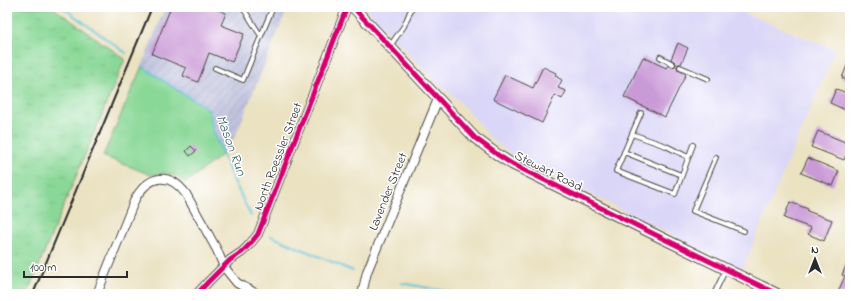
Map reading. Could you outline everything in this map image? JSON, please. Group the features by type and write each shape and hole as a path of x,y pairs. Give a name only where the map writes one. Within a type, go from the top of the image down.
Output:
{"street":[{"name":"North Roessler Street","path":"197,294 230,260 242,252 258,234 347,7"},
{"name":"Stewart Road","path":"353,7 475,138 498,155 512,164 777,294"},
{"name":"Lavender Street","path":"362,294 367,272 438,99"},
{"path":"97,294 137,195 147,184 154,180 162,179 176,182 181,187 217,250 224,266 237,283 256,294"}],"lane":[{"path":"243,7 261,36"},
{"path":"214,68 243,80 273,7"},
{"path":"390,46 404,26 412,7"},
{"path":"660,57 673,64"},
{"path":"680,66 708,79"},
{"path":"641,113 616,171 674,194 693,145"},
{"path":"632,134 666,146 688,157"},
{"path":"624,152 681,176"},
{"path":"716,157 693,211 744,231"},
{"path":"714,294 726,269"}],"shaded area":[{"path":"165,7 288,7 235,137 223,154 213,130 211,119 201,104 180,92 142,66"},
{"path":"364,7 730,7 835,50 742,270 514,156 491,139 457,99 434,80"}],"green space":[{"path":"7,7 52,7 125,59 27,294 7,294"},
{"path":"142,66 209,110 213,130 223,154 185,183 177,176 164,173 151,175 103,156"}],"building":[{"path":"171,7 212,7 226,13 221,25 244,34 232,62 209,53 198,82 183,76 186,68 152,54"},
{"path":"678,43 688,48 681,64 678,64 677,67 678,70 686,74 665,117 624,97 643,57 666,68 668,65 674,67 676,63 671,59"},
{"path":"850,58 850,81 842,78"},
{"path":"543,67 556,73 555,75 562,80 558,88 566,91 562,99 555,95 542,123 493,99 505,75 533,88"},
{"path":"836,89 850,94 850,112 830,103"},
{"path":"818,131 850,144 844,160 811,147"},
{"path":"191,146 196,151 190,156 186,151"},
{"path":"808,158 839,171 833,186 801,173"},
{"path":"790,202 808,209 807,211 832,220 824,241 808,234 811,228 784,218"},
{"path":"850,256 850,294 837,294 845,276 842,275"}],"waterway":[{"name":"Mason Run","path":"62,7 126,53"},
{"name":"Mason Run","path":"142,66 209,110 213,130 231,175 251,216"},
{"name":"Mason Run","path":"271,236 353,271"},
{"name":"Mason Run","path":"402,283 461,294"}],"railway":[{"path":"33,294 152,7"}],"cycle path":[{"path":"197,294 230,260 242,252 258,234 347,7"},
{"path":"353,7 475,138 498,155 512,164 777,294"}]}
